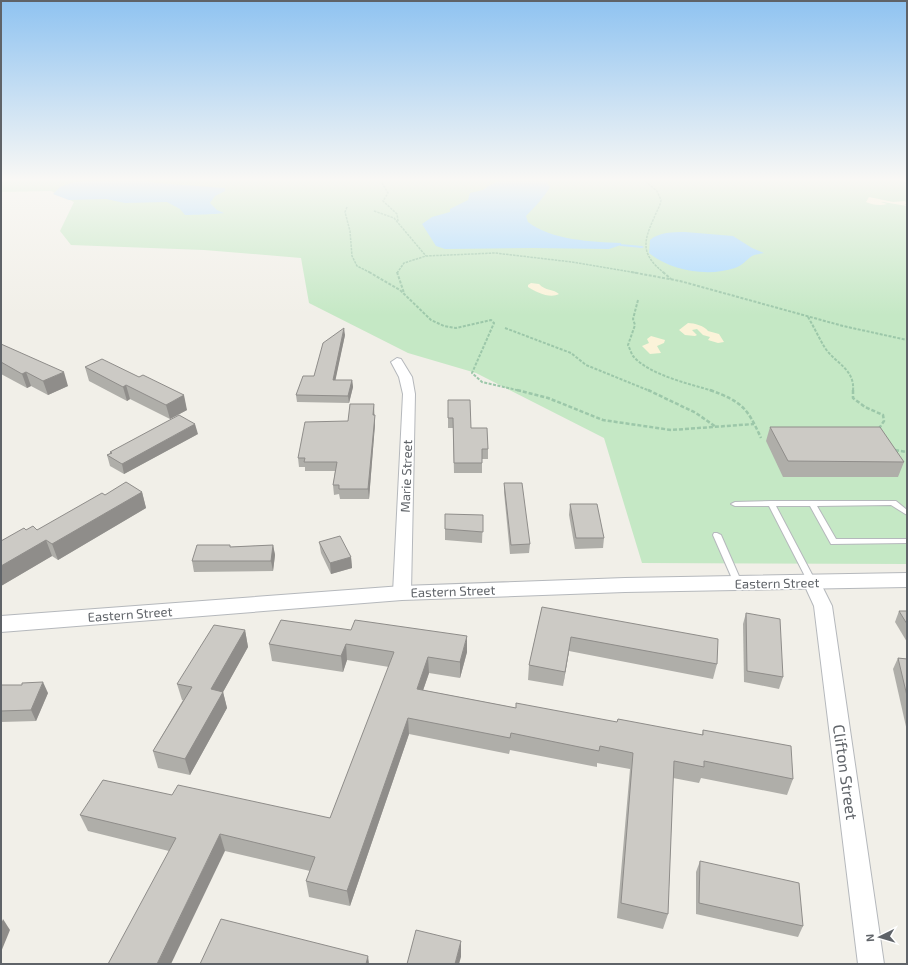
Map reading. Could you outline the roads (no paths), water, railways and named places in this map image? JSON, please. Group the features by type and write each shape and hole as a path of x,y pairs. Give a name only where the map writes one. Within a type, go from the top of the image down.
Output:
{"street":[{"name":"Marie Street","path":"397,362 404,372 408,383 409,394 402,593"},
{"name":"Eastern Street","path":"1,624 402,593 530,588 907,580"},
{"name":"Clifton Street","path":"812,582 823,606 871,964"}],"lane":[{"path":"772,503 812,582"},
{"path":"812,503 834,542 907,541"},
{"path":"735,504 893,503 907,513"},
{"path":"717,535 738,583"}],"water":[{"path":"422,224 531,224 548,233 572,239 621,243 621,245 609,249 445,249 436,246"},
{"path":"685,232 733,236 752,248 764,253 752,256 735,268 724,271 702,272 679,268 658,259 649,253 650,240 654,237 666,233"}],"waterway":[{"path":"621,245 642,247"}]}
